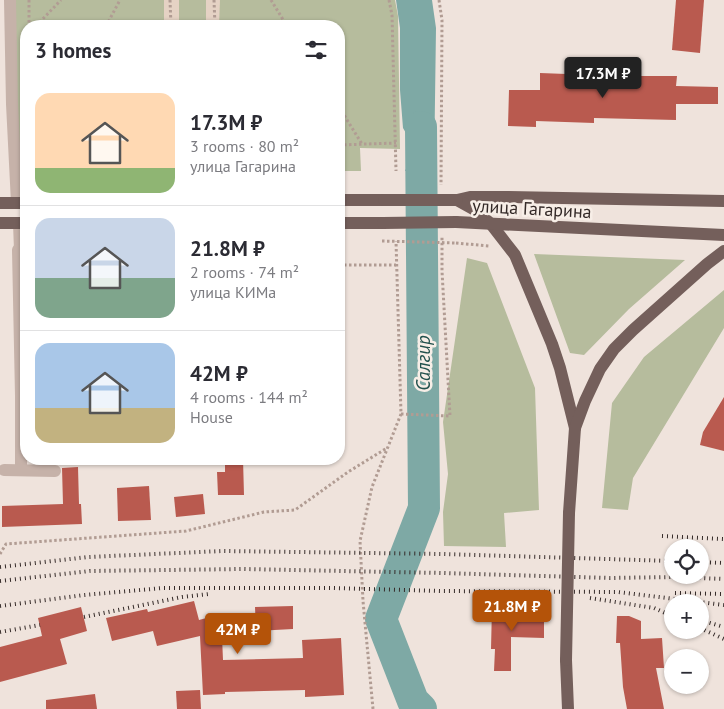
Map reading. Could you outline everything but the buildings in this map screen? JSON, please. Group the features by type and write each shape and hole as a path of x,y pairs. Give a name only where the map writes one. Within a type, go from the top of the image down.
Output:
{"main road":[{"name":"улица Гагарина","path":"345,200 456,200 509,196 724,201"},
{"path":"456,200 475,210 492,224 515,255 544,323 560,368 575,428"},
{"path":"0,203 20,203"},
{"name":"улица Гагарина","path":"345,223 456,222 724,235"},
{"path":"0,223 20,223"},
{"path":"568,709 566,660 569,513 575,428 585,401 600,370 614,349 707,264 724,251"}],"street":[{"path":"10,0 12,104 16,175 20,203"},
{"path":"18,250 20,291"},
{"path":"22,465 22,470"},
{"path":"4,470 55,471"}],"lane":[{"path":"18,250 20,223"}],"path":[{"path":"29,0 29,20"},
{"path":"42,20 61,0"},
{"path":"109,20 120,0"},
{"path":"170,0 171,20"},
{"path":"214,0 215,20"},
{"path":"271,0 283,20"},
{"path":"389,0 392,15 396,171"},
{"path":"345,117 362,144"},
{"path":"345,145 396,143"},
{"path":"382,241 489,246"},
{"path":"373,709 363,601 360,541 372,487 401,414 396,241"},
{"path":"345,265 396,265"},
{"path":"401,414 450,416"},
{"path":"0,554 6,544 186,531 264,512 295,510 348,472 388,448"}],"green space":[{"path":"15,0 395,0 398,16 400,149 360,148 361,171 345,171 345,20 20,20 20,143 16,142"},
{"path":"534,254 685,260 629,309 584,355 570,353"},
{"path":"467,258 487,263 535,388 539,510 504,513 506,547 444,546 443,512 448,474 443,422"},
{"path":"724,290 724,328 633,478 628,510 602,508 612,403 644,357"}],"shaded area":[{"path":"164,0 179,0 179,20 164,20"},
{"path":"206,0 220,0 219,20 206,20"}],"water":[{"path":"396,0 432,0 436,28 434,171 405,171 412,155 413,145 403,128 400,90 400,28"}],"waterway":[{"name":"Салгир","path":"421,127 424,508 381,619 413,701 421,709"}],"railway":[{"path":"662,536 724,539"},
{"path":"0,567 88,557 223,551 443,554 664,561"},
{"path":"709,562 724,563"},
{"path":"0,581 90,571 244,569 724,579"},
{"path":"0,606 84,595 163,588 618,592 724,605"},
{"path":"675,593 724,594"},
{"path":"84,617 182,597 209,594"},
{"path":"590,598 654,608 664,612"},
{"path":"709,623 724,627"},
{"path":"0,632 40,625"},
{"path":"709,632 724,639"}]}
